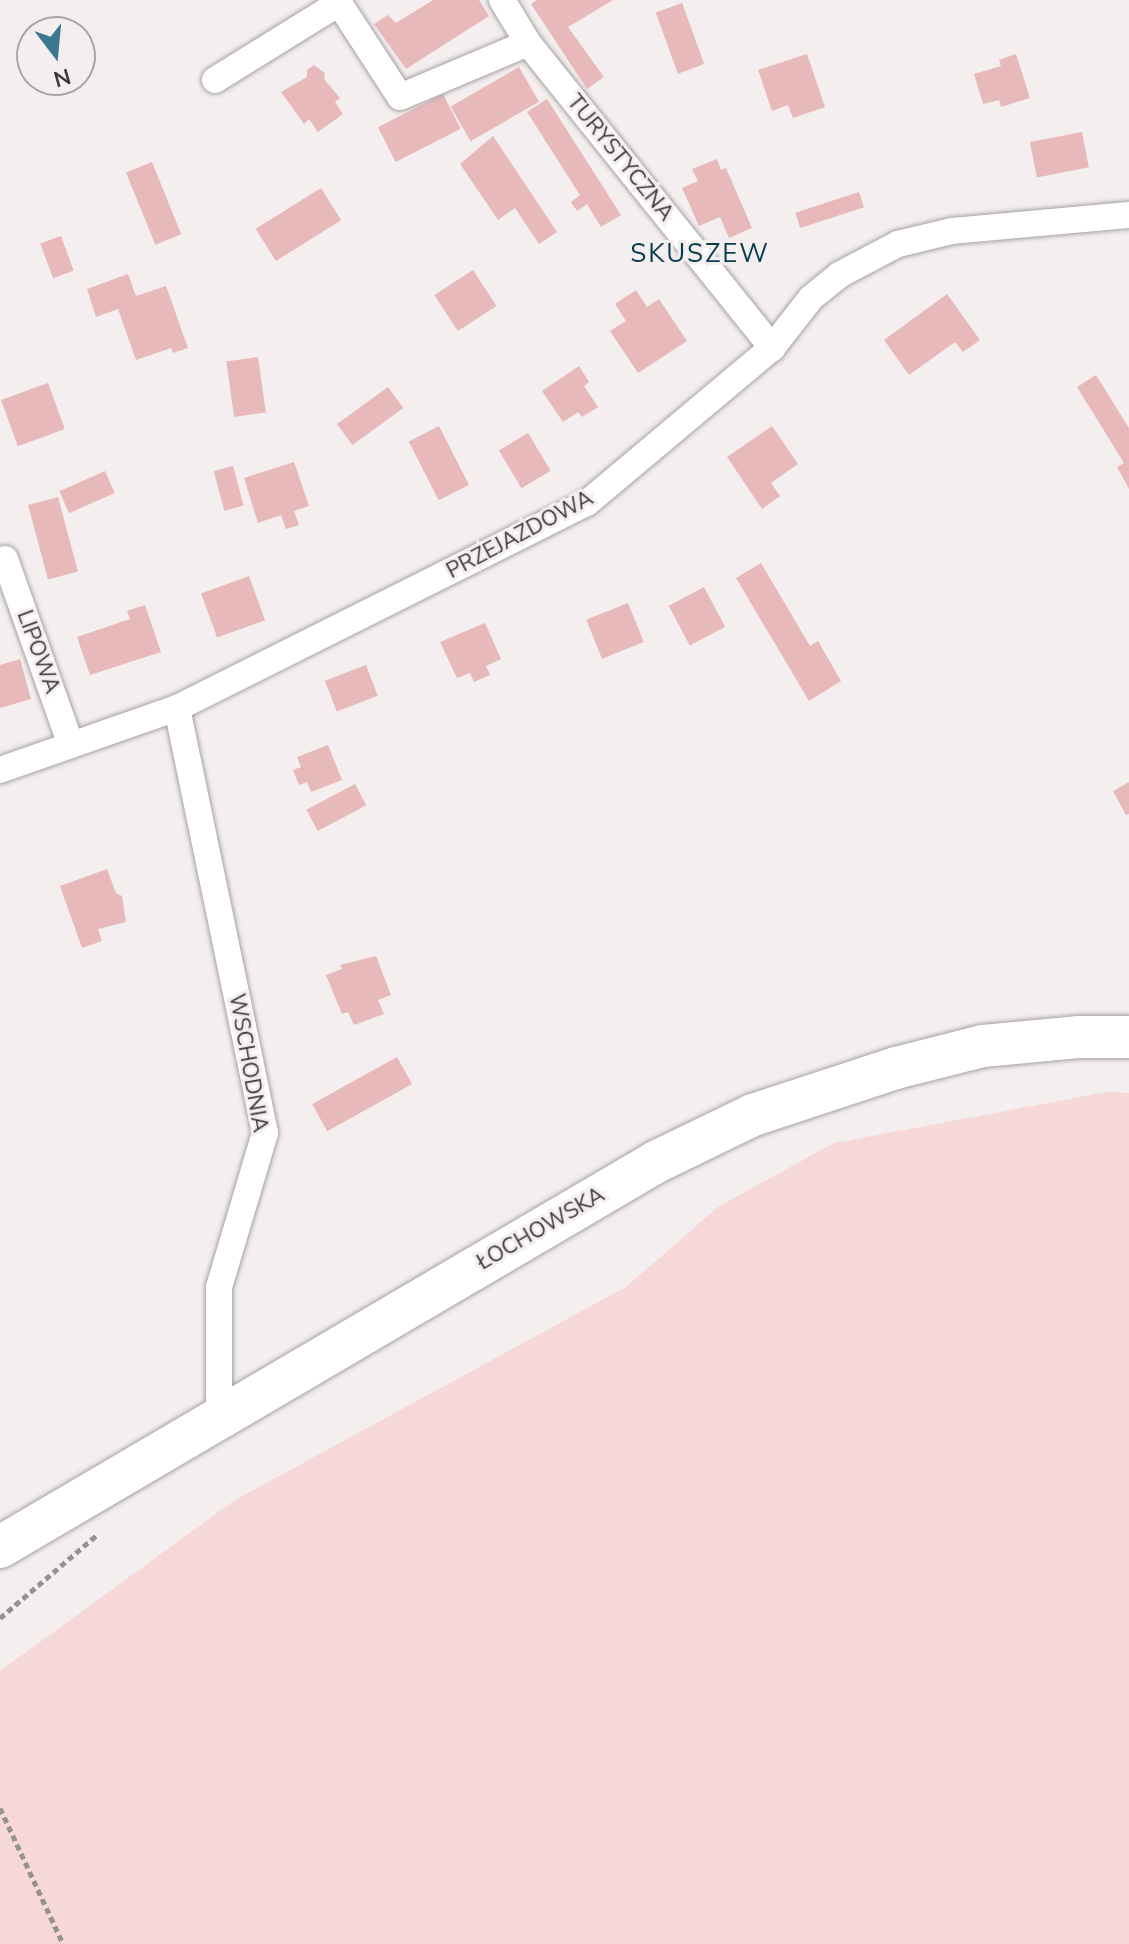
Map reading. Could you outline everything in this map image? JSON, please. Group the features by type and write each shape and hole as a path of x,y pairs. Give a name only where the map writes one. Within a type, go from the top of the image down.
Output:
{"main road":[{"name":"ŁOCHOWSKA","path":"0,1547 656,1162 753,1115 896,1068 983,1046 1078,1037 1129,1037"}],"street":[{"name":"TURYSTYCZNA","path":"502,0 528,43 772,348"},
{"path":"215,80 339,3 400,97 528,43"},
{"name":"PRZEJAZDOWA","path":"0,770 177,708 587,503 772,348 811,298 839,275 898,244 952,231 1129,215"},
{"name":"LIPOWA","path":"5,559 71,745"},
{"name":"WSCHODNIA","path":"177,708 265,1133 219,1287 219,1418"}],"path":[{"path":"0,1618 105,1528"},
{"path":"0,1808 63,1944"}],"shaded area":[{"path":"1107,1092 1129,1093 1129,1944 0,1944 0,1671 235,1500 626,1287 718,1207 834,1143"}],"building":[{"path":"433,0 479,0 489,16 406,69 374,24 388,15 396,23"},
{"path":"537,0 613,0 568,27 604,77 587,89 531,4"},
{"path":"682,3 704,64 678,74 656,13"},
{"path":"807,54 825,107 793,118 788,105 772,111 758,70"},
{"path":"1016,54 1030,98 1001,107 999,100 983,104 974,74 1001,66 999,60"},
{"path":"314,65 325,73 324,79 340,98 335,102 343,114 318,132 309,119 304,124 281,92 307,77 307,70"},
{"path":"519,67 539,102 471,141 451,106"},
{"path":"443,94 461,129 396,162 378,127"},
{"path":"547,99 621,215 601,227 587,204 577,211 571,202 580,195 527,112"},
{"path":"1082,132 1089,167 1037,177 1030,142"},
{"path":"493,136 557,232 539,244 515,208 498,220 460,164"},
{"path":"717,159 721,170 726,168 752,228 729,238 720,217 699,226 682,188 698,181 692,169"},
{"path":"152,162 181,234 155,245 126,172"},
{"path":"321,188 341,220 276,261 256,229"},
{"path":"859,192 864,207 800,228 795,213"},
{"path":"61,236 74,271 53,278 40,244"},
{"path":"473,270 496,306 458,331 434,295"},
{"path":"128,274 136,296 166,286 188,348 173,353 171,348 136,360 118,309 96,317 87,289"},
{"path":"636,290 647,307 659,299 687,341 638,373 610,331 626,321 615,304"},
{"path":"947,294 980,340 963,352 955,342 909,375 884,340"},
{"path":"258,357 266,412 234,417 226,361"},
{"path":"579,366 589,382 584,386 598,407 582,417 578,412 563,422 542,391"},
{"path":"1096,375 1129,428 1129,489 1117,467 1124,463 1077,387"},
{"path":"48,383 65,429 18,446 1,400"},
{"path":"388,387 403,408 352,445 337,424"},
{"path":"439,426 469,485 439,500 409,441"},
{"path":"772,426 798,464 771,483 780,496 762,509 727,457"},
{"path":"528,433 551,471 522,488 499,451"},
{"path":"294,462 309,506 294,511 299,525 286,529 281,515 258,523 244,478"},
{"path":"233,466 244,506 224,511 214,471"},
{"path":"105,471 115,493 69,513 59,491"},
{"path":"58,497 78,571 48,579 28,505"},
{"path":"761,563 810,646 818,641 841,681 809,701 736,578"},
{"path":"249,576 265,620 217,638 201,593"},
{"path":"704,587 725,627 690,646 669,606"},
{"path":"628,603 644,642 602,659 586,620"},
{"path":"145,605 161,652 90,675 77,637 130,619 127,611"},
{"path":"485,623 501,659 486,666 490,675 474,682 470,673 457,678 440,642"},
{"path":"20,659 31,699 0,708 0,665"},
{"path":"366,665 378,696 337,712 325,681"},
{"path":"328,745 342,780 311,792 307,782 299,785 293,770 301,767 297,757"},
{"path":"1129,782 1129,814 1126,815 1113,791"},
{"path":"355,784 366,805 318,831 306,810"},
{"path":"107,869 116,893 122,896 126,922 98,929 102,941 82,948 60,886"},
{"path":"376,956 391,995 378,1000 384,1014 354,1025 348,1012 342,1014 326,975 342,969 340,965"},
{"path":"397,1057 412,1084 327,1131 312,1104"}],"district":[{"name":"SKUSZEW","path":"700,254"}]}
